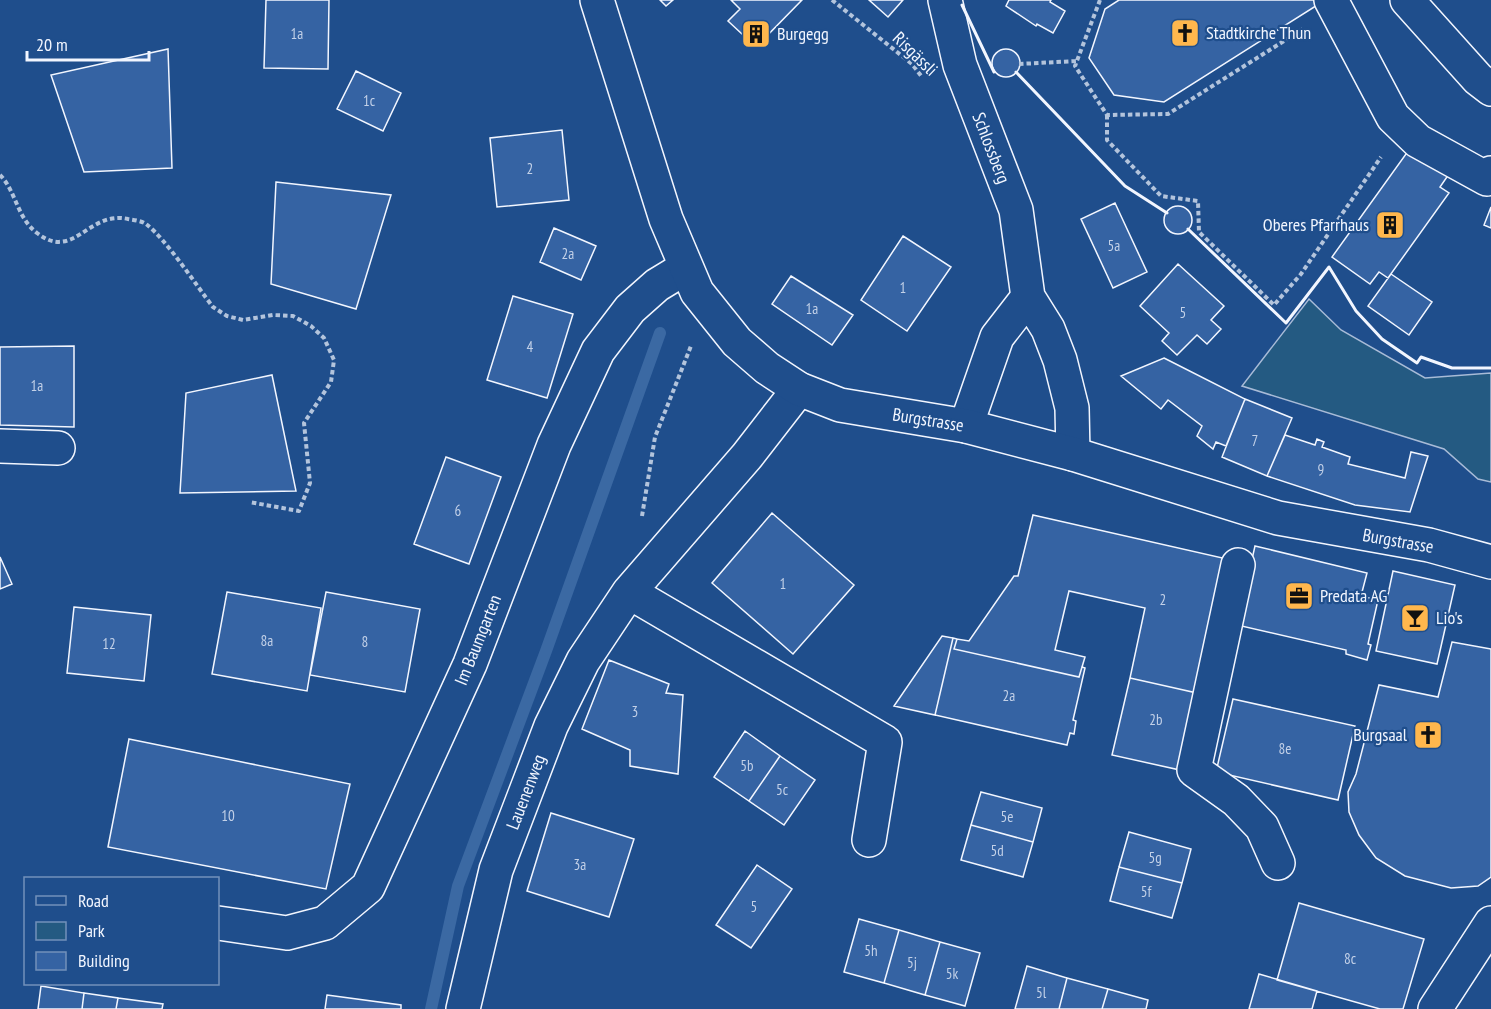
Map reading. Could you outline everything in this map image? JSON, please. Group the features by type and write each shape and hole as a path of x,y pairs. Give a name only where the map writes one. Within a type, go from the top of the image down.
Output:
{"street":[{"name":"Schlossberg","path":"945,0 960,65 1016,210 1028,297 1048,329 1060,360 1072,408 1073,454"},
{"path":"1407,0 1478,79 1491,89"},
{"name":"Burgstrasse","path":"599,1 662,209 685,268 712,314 737,342 767,368 799,389 840,405 966,426 1073,454 1278,518 1430,545 1491,562"},
{"path":"1333,4 1393,117 1418,141 1487,179 1491,173"},
{"name":"Im Baumgarten","path":"219,923 287,933 326,923 368,887 470,664 554,445 598,351 630,309 657,285 685,268"},
{"path":"966,426 997,337 1028,297"},
{"name":"Lauenenweg","path":"463,1009 496,870 551,726 584,661 629,592 747,456 799,389"},
{"path":"0,446 58,448"},
{"path":"1238,565 1194,770 1236,800 1262,827 1278,863"},
{"path":"629,592 885,742 870,840"},
{"path":"1435,1009 1489,931"}],"path":[{"name":"Risgässli","path":"832,0 912,64 925,81"},
{"path":"1100,0 1075,66 1107,115 1107,140 1161,196 1198,201 1198,232 1274,304 1301,274 1402,126"},
{"path":"1107,115 1168,114 1333,4"},
{"path":"1019,64 1077,61"},
{"path":"0,175 17,208 36,233 58,244 73,241 90,226 105,219 121,217 145,223 213,307 227,316 243,320 273,315 293,316 311,326 324,338 334,360 331,382 304,423 310,483 298,511 249,502"},
{"path":"640,519 645,509 655,437 686,355"}],"green space":[{"path":"1309,299 1341,330 1425,378 1491,373 1491,482 1478,479 1444,449 1242,386"}],"building":[{"path":"266,0 329,0 328,69 264,68"},
{"path":"660,0 673,0 666,6"},
{"name":"Burgegg","path":"731,0 802,0 756,47 728,21 740,9"},
{"path":"869,0 903,0 888,17"},
{"path":"1009,0 1051,0 1050,2 1065,11 1053,33 1037,24 1036,26 1006,6"},
{"name":"Stadtkirche Thun","path":"1119,0 1316,0 1319,4 1164,102 1114,95 1089,58 1105,9"},
{"path":"168,49 172,168 84,172 51,75"},
{"path":"1006,49 1016,53 1020,63 1016,73 1006,77 996,73 992,63 996,53"},
{"path":"356,71 401,93 383,131 337,109"},
{"path":"562,130 569,200 497,207 490,138"},
{"name":"Oberes Pfarrhaus","path":"1411,147 1449,174 1440,187 1449,193 1388,278 1379,272 1370,284 1332,257"},
{"path":"276,182 391,195 356,309 271,284"},
{"path":"1115,203 1147,272 1113,288 1081,219"},
{"path":"1178,206 1188,210 1192,220 1188,230 1178,234 1168,230 1164,220 1168,210"},
{"path":"1491,207 1491,228 1484,225"},
{"path":"554,228 596,246 581,280 540,262"},
{"path":"903,236 951,267 907,331 861,300"},
{"path":"1178,264 1224,306 1211,320 1221,329 1207,344 1197,335 1177,355 1162,341 1169,333 1140,306"},
{"path":"1391,274 1432,302 1409,335 1368,306"},
{"path":"791,276 853,315 832,345 772,304"},
{"path":"513,296 573,314 547,398 487,380"},
{"path":"74,346 74,427 0,425 0,347"},
{"path":"1164,358 1245,399 1226,446 1216,442 1213,449 1197,436 1202,426 1168,400 1161,409 1121,376"},
{"path":"272,375 296,491 180,493 186,393"},
{"path":"1245,399 1292,418 1267,476 1222,457"},
{"path":"1285,435 1315,445 1317,439 1324,442 1322,447 1350,457 1348,464 1405,478 1411,452 1428,456 1410,512 1355,505 1267,476"},
{"path":"446,457 501,477 469,564 414,544"},
{"path":"772,513 854,585 793,654 712,583"},
{"path":"1033,515 1227,559 1197,693 1130,678 1145,608 1069,591 1055,650 1085,657 1079,677 954,649 957,639 969,641 1014,576 1018,576"},
{"path":"1255,546 1367,573 1361,596 1378,600 1368,644 1371,645 1367,660 1346,654 1346,650 1237,625"},
{"path":"0,557 12,584 0,589"},
{"name":"Lio's","path":"1393,571 1455,585 1437,664 1376,651"},
{"path":"227,592 321,608 307,691 212,674"},
{"path":"326,592 420,609 405,692 310,675"},
{"path":"74,607 151,615 144,681 67,673"},
{"path":"942,636 953,638 935,715 894,706"},
{"path":"953,638 957,639 954,649 1079,677 1082,667 1085,668 1073,720 1076,721 1074,734 1070,733 1067,745 935,715"},
{"name":"Burgsaal","path":"1452,642 1491,649 1491,877 1478,886 1451,888 1405,876 1376,858 1359,835 1349,812 1348,792 1356,774 1379,685 1438,697"},
{"path":"609,660 669,684 666,693 683,695 678,774 630,766 630,750 582,729"},
{"path":"1130,678 1197,693 1180,770 1112,755"},
{"path":"1233,699 1355,726 1338,800 1216,772"},
{"path":"745,731 780,756 749,801 714,777"},
{"path":"129,739 350,784 326,889 108,847"},
{"path":"780,756 815,780 784,825 749,801"},
{"path":"981,792 1042,808 1033,842 971,825"},
{"path":"551,813 634,839 609,917 527,891"},
{"path":"971,825 1033,842 1023,877 961,860"},
{"path":"1129,832 1191,849 1182,883 1119,867"},
{"path":"757,865 792,889 751,948 716,925"},
{"path":"1119,867 1182,883 1172,918 1110,901"},
{"path":"1299,903 1424,939 1403,1009 1380,1009 1277,980"},
{"path":"859,919 899,930 884,983 844,972"},
{"path":"899,930 940,942 925,995 884,983"},
{"path":"940,942 980,953 965,1006 925,995"},
{"path":"1027,966 1067,978 1059,1009 1015,1009"},
{"path":"1259,974 1317,991 1312,1009 1249,1009"},
{"path":"1067,978 1108,989 1102,1009 1059,1009"},
{"path":"41,986 84,993 82,1009 38,1009"},
{"path":"1108,989 1148,1000 1146,1009 1102,1009"},
{"path":"84,993 118,998 116,1009 82,1009"},
{"path":"327,995 401,1005 401,1009 325,1009"},
{"path":"118,998 163,1004 162,1009 116,1009"}],"waterway":[{"path":"431,1009 458,886 546,651 660,333"}],"wall":[{"path":"962,5 994,72"},
{"path":"1016,72 1125,186 1167,213"},
{"path":"1188,229 1286,323 1329,267 1356,311 1382,339 1417,363 1421,357 1452,368 1491,368"}],"place":[{"name":"Stadtkirche Thun","path":"1185,33"},
{"name":"Burgegg","path":"756,34"},
{"name":"Oberes Pfarrhaus","path":"1390,225"},
{"name":"Predata AG","path":"1299,596"},
{"name":"Lio's","path":"1415,618"},
{"name":"Burgsaal","path":"1428,735"}]}
